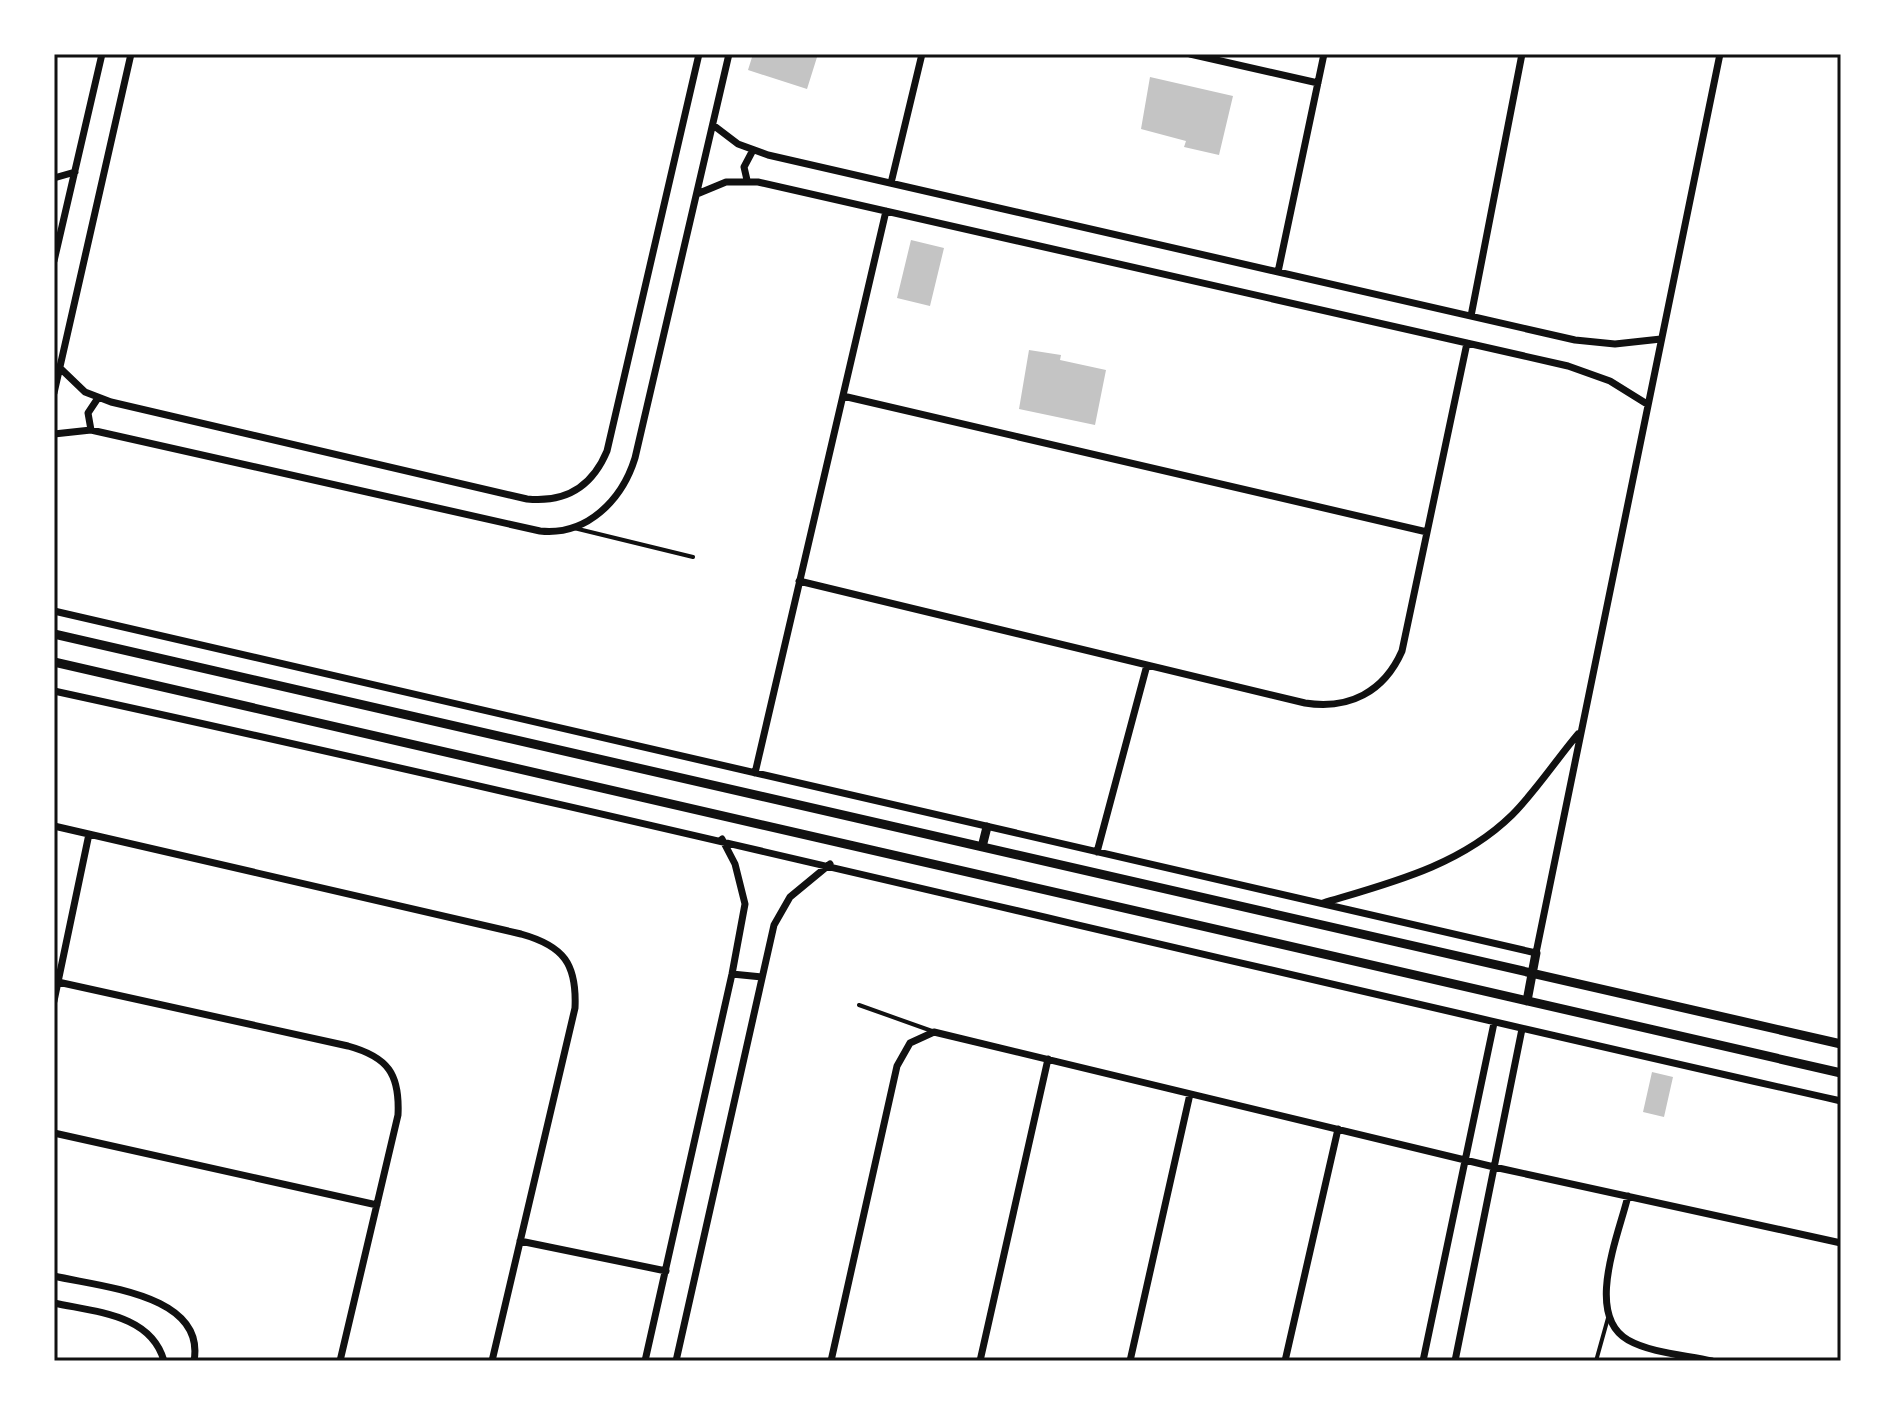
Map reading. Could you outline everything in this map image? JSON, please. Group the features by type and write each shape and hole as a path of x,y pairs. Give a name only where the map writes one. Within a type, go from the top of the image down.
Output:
{"street":[{"path":"54,261 56,240 102,54"},
{"path":"54,393 131,54"},
{"path":"60,368 76,385 98,398 527,499 566,497 596,473 607,451 699,54"},
{"path":"54,434 91,430 540,531 574,528 607,507 631,472 729,54"},
{"path":"891,183 922,54"},
{"path":"1190,54 1318,83"},
{"path":"1278,272 1324,54"},
{"path":"1471,316 1522,54"},
{"path":"1527,1001 1579,732 1720,54"},
{"path":"713,125 753,150 1471,316 1594,343 1661,339"},
{"path":"747,180 744,167 753,150"},
{"path":"54,178 75,172"},
{"path":"697,194 716,184 747,180 1589,372 1647,404"},
{"path":"755,773 886,211"},
{"path":"799,581 1320,705 1362,697 1390,674 1402,651 1467,343"},
{"path":"843,396 1427,532"},
{"path":"91,430 88,413 98,398"},
{"path":"54,611 1536,953"},
{"path":"54,634 1841,1044"},
{"path":"54,662 1841,1073"},
{"path":"1097,852 1147,665"},
{"path":"54,691 722,839 1494,1023 1841,1101"},
{"path":"1321,904 1422,872 1481,840 1514,814 1579,732"},
{"path":"54,826 521,934 546,941 566,958 576,982 575,1008 492,1361"},
{"path":"982,847 987,827"},
{"path":"54,1001 89,834"},
{"path":"645,1361 745,904 735,864 722,839"},
{"path":"676,1361 774,925 781,909 802,885 830,864"},
{"path":"732,974 762,977"},
{"path":"58,982 372,1052 390,1068 399,1091 398,1115 340,1361"},
{"path":"1423,1361 1494,1023"},
{"path":"1455,1361 1522,1029"},
{"path":"831,1361 897,1066 910,1043 934,1032 1494,1167 1841,1243"},
{"path":"980,1361 1048,1059"},
{"path":"1130,1361 1190,1094"},
{"path":"1285,1361 1338,1129"},
{"path":"54,1133 377,1205"},
{"path":"1628,1196 1604,1291 1608,1318 1626,1339 1712,1361"},
{"path":"520,1241 666,1271"},
{"path":"54,1276 132,1294 176,1311 190,1328 196,1351 194,1361"},
{"path":"54,1303 124,1319 145,1330 160,1346 164,1361"}],"lane":[{"path":"574,528 693,557"},
{"path":"859,1005 934,1032"},
{"path":"1596,1361 1608,1318"}],"building":[{"path":"753,54 818,54 807,89 748,70"},
{"path":"1150,77 1233,96 1219,155 1184,147 1186,141 1141,129"},
{"path":"911,240 944,248 930,306 897,298"},
{"path":"1029,350 1061,355 1060,360 1106,370 1095,425 1019,409"},
{"path":"1652,1072 1673,1077 1664,1117 1643,1112"}]}
